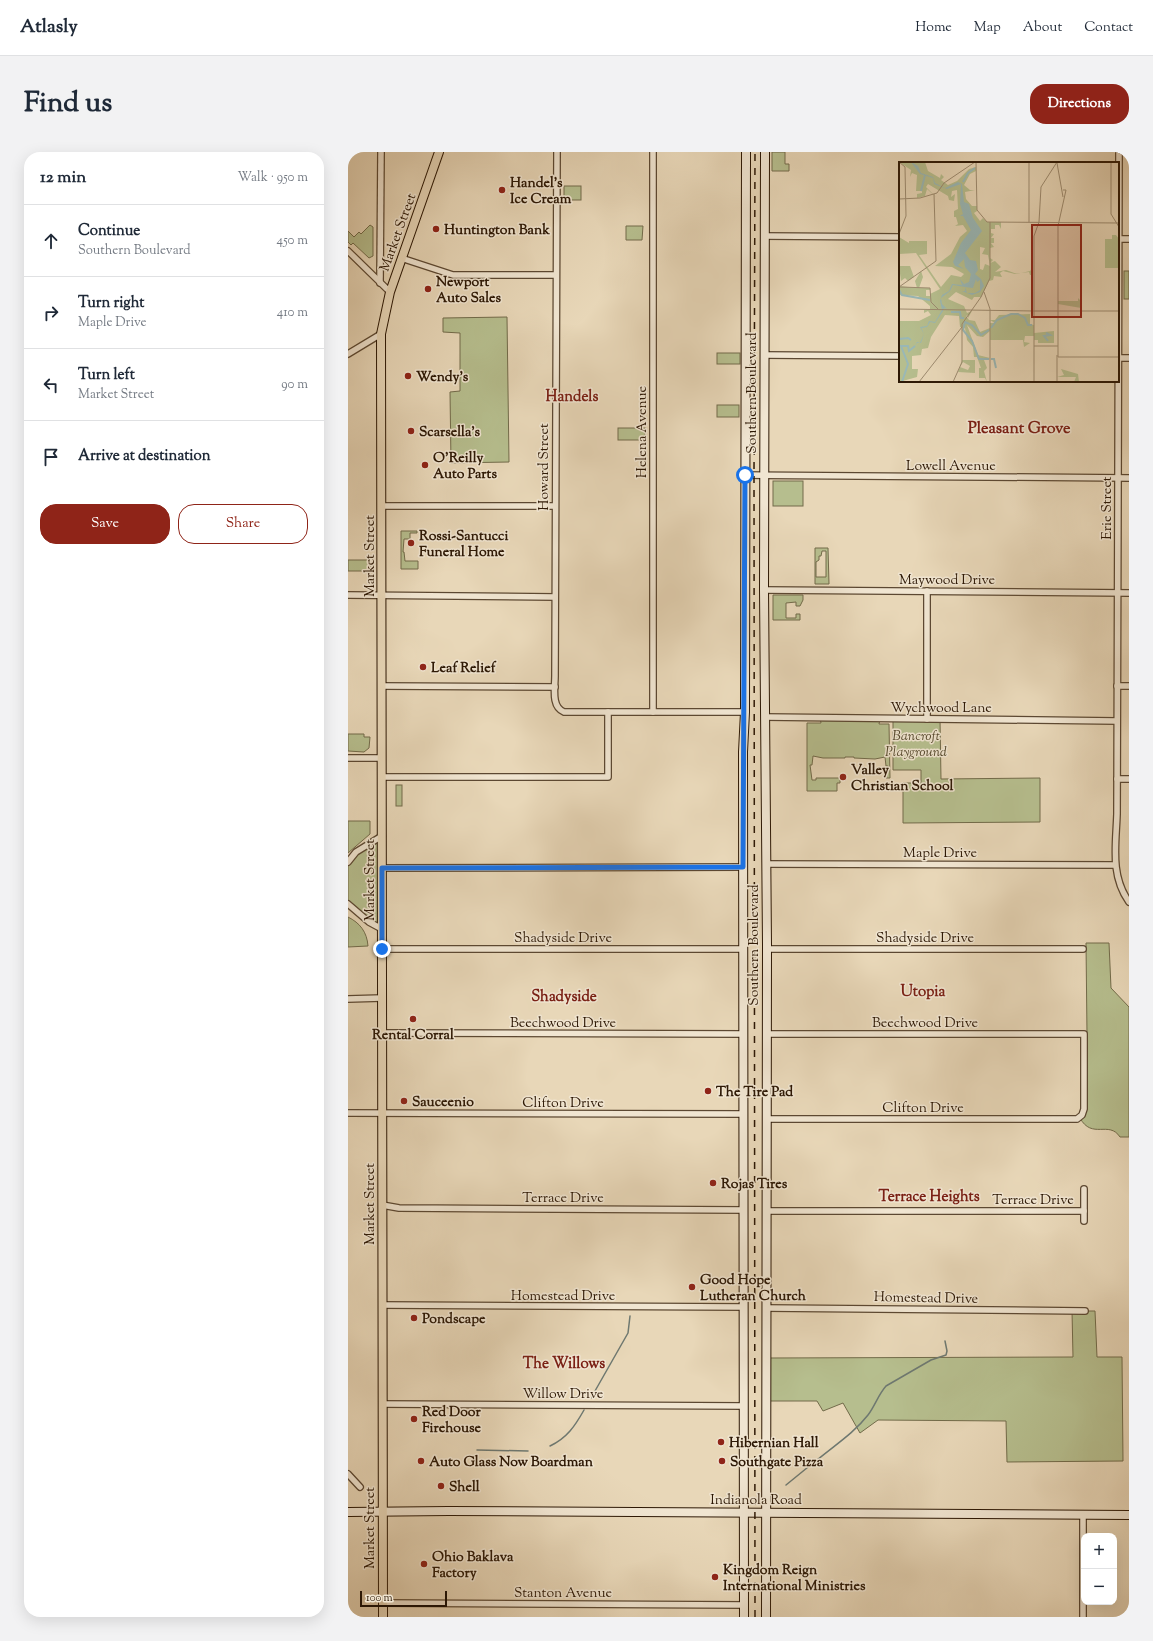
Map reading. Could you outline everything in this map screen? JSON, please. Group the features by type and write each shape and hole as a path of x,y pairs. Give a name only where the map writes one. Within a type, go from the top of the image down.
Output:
{"main road":[{"name":"Market Street","path":"383,1617 381,334 390,292 439,152"}],"street":[{"path":"380,283 381,152"},
{"name":"Howard Street","path":"557,152 555,702 557,707 562,711 608,712"},
{"name":"Helena Avenue","path":"653,152 653,712"},
{"name":"Southern Boulevard","path":"744,1617 743,835 745,712 746,152"},
{"name":"Southern Boulevard","path":"765,152 764,355 769,475 764,590 767,949 766,1617"},
{"name":"Erie Street","path":"1119,152 1119,162"},
{"path":"764,236 899,237"},
{"path":"348,251 390,292"},
{"path":"401,258 453,275 556,275"},
{"path":"348,354 381,334"},
{"path":"764,355 899,356"},
{"name":"Erie Street","path":"1118,382 1115,865 1119,885 1129,902"},
{"name":"Lowell Avenue","path":"745,475 1129,478"},
{"path":"382,506 555,506"},
{"name":"Maywood Drive","path":"764,590 1129,593"},
{"path":"927,591 927,719"},
{"path":"348,595 555,597"},
{"path":"382,686 555,687"},
{"path":"1117,686 1129,686"},
{"path":"382,777 608,777 608,712 745,712"},
{"name":"Wychwood Lane","path":"765,717 1117,721"},
{"path":"348,758 382,758"},
{"path":"1116,779 1129,779"},
{"path":"348,862 356,852 382,836"},
{"name":"Maple Drive","path":"766,864 1115,865"},
{"path":"382,868 743,867"},
{"path":"348,904 369,922 382,929"},
{"name":"Shadyside Drive","path":"382,949 743,949"},
{"name":"Shadyside Drive","path":"767,949 1083,949"},
{"path":"348,999 382,998"},
{"name":"Beechwood Drive","path":"382,1033 743,1034"},
{"name":"Beechwood Drive","path":"766,1034 1084,1034 1084,1109 1080,1118"},
{"name":"Clifton Drive","path":"348,1113 743,1114"},
{"name":"Clifton Drive","path":"766,1119 1080,1118"},
{"path":"1084,1189 1084,1221"},
{"name":"Terrace Drive","path":"382,1206 404,1208 743,1210"},
{"name":"Terrace Drive","path":"767,1211 1084,1211"},
{"name":"Homestead Drive","path":"382,1305 743,1307"},
{"name":"Homestead Drive","path":"766,1308 1085,1311"},
{"name":"Willow Drive","path":"382,1404 743,1406"},
{"path":"348,1474 360,1486"},
{"name":"Indianola Road","path":"348,1512 766,1512 1129,1515"},
{"path":"1083,1514 1083,1617"},
{"name":"Stanton Avenue","path":"383,1603 744,1605"}],"green space":[{"path":"772,152 785,152 785,164 789,164 789,171 772,171"},
{"path":"564,186 581,186 581,200 564,200"},
{"path":"370,225 373,227 373,256 369,258 353,243 351,245 348,242 348,231 354,237 359,232 361,234"},
{"path":"626,226 643,226 642,240 626,240"},
{"path":"1124,271 1129,271 1129,299 1124,299"},
{"path":"507,317 509,462 451,463 450,392 460,391 460,333 443,332 443,318"},
{"path":"717,353 740,353 740,364 717,364"},
{"path":"717,405 739,405 739,417 717,417"},
{"path":"618,428 645,428 645,440 618,440"},
{"path":"773,481 803,481 803,506 773,506"},
{"path":"401,531 417,531 417,533 410,533 410,539 404,539 403,552 405,561 418,561 418,569 401,569"},
{"path":"815,548 828,548 829,584 815,584","holes":["822,551 826,551 826,577 816,577 816,562 819,560 819,556 821,556"]},
{"path":"348,560 370,560 370,571 348,571"},
{"path":"773,595 803,595 803,600 800,606 796,606 796,602 786,603 786,618 796,618 796,614 800,614 800,620 773,620"},
{"path":"820,718 880,719 879,724 889,724 890,778 886,778 888,766 886,766 885,757 875,759 854,757 823,758 813,756 812,765 810,765 812,780 816,780 816,778 840,778 840,783 837,783 837,791 807,791 807,723 821,723"},
{"name":"Bancroft Playground","path":"893,719 940,719 941,779 1040,778 1040,822 903,823 903,783 921,783 921,770 893,770"},
{"path":"348,734 364,734 364,737 370,737 369,748 364,752 348,751"},
{"path":"396,785 402,785 402,806 396,806"},
{"path":"348,821 370,821 370,834 348,853"},
{"path":"382,836 382,929 348,904 348,862"},
{"path":"348,917 362,928 366,936 368,946 348,947"},
{"path":"1086,943 1109,943 1111,988 1129,1007 1129,1137 1120,1137 1116,1132 1111,1130 1090,1128 1080,1118 1082,1115 1084,1034 1087,1034"},
{"path":"1072,1311 1095,1311 1097,1357 1122,1357 1123,1461 1007,1462 1006,1421 878,1420 860,1433 843,1403 823,1411 817,1401 766,1401 766,1358 1073,1357"}],"waterway":[{"path":"591,1398 628,1333 630,1316"},
{"path":"817,1460 863,1421 886,1386 931,1360 946,1355 947,1351 945,1341"},
{"path":"550,1446 570,1431 584,1410"},
{"path":"477,1450 528,1451"},
{"path":"786,1485 813,1463"}],"railway":[{"path":"755,152 755,1617"}],"place":[{"name":"Handel's Ice Cream","path":"502,190"},
{"name":"Huntington Bank","path":"436,229"},
{"name":"Newport Auto Sales","path":"428,289"},
{"name":"Wendy's","path":"408,376"},
{"name":"Scarsella's","path":"411,431"},
{"name":"O'Reilly Auto Parts","path":"425,465"},
{"name":"Rossi-Santucci Funeral Home","path":"411,543"},
{"name":"Leaf Relief","path":"423,667"},
{"name":"Valley Christian School","path":"843,777"},
{"name":"Rental Corral","path":"413,1019"},
{"name":"The Tire Pad","path":"708,1091"},
{"name":"Sauceenio","path":"404,1101"},
{"name":"Rojas Tires","path":"713,1183"},
{"name":"Good Hope Lutheran Church","path":"692,1287"},
{"name":"Pondscape","path":"414,1318"},
{"name":"Red Door Firehouse","path":"414,1419"},
{"name":"Hibernian Hall","path":"721,1442"},
{"name":"Auto Glass Now Boardman","path":"421,1461"},
{"name":"Southgate Pizza","path":"722,1461"},
{"name":"Shell","path":"441,1486"},
{"name":"Ohio Baklava Factory","path":"424,1564"},
{"name":"Kingdom Reign International Ministries","path":"715,1577"}],"district":[{"name":"Handels","path":"572,396"},
{"name":"Pleasant Grove","path":"1019,427"},
{"name":"Utopia","path":"923,991"},
{"name":"Shadyside","path":"564,996"},
{"name":"Terrace Heights","path":"929,1196"},
{"name":"The Willows","path":"564,1363"}],"route":[{"path":"382,949 382,868 743,867 743,752 745,712 745,475"}]}
